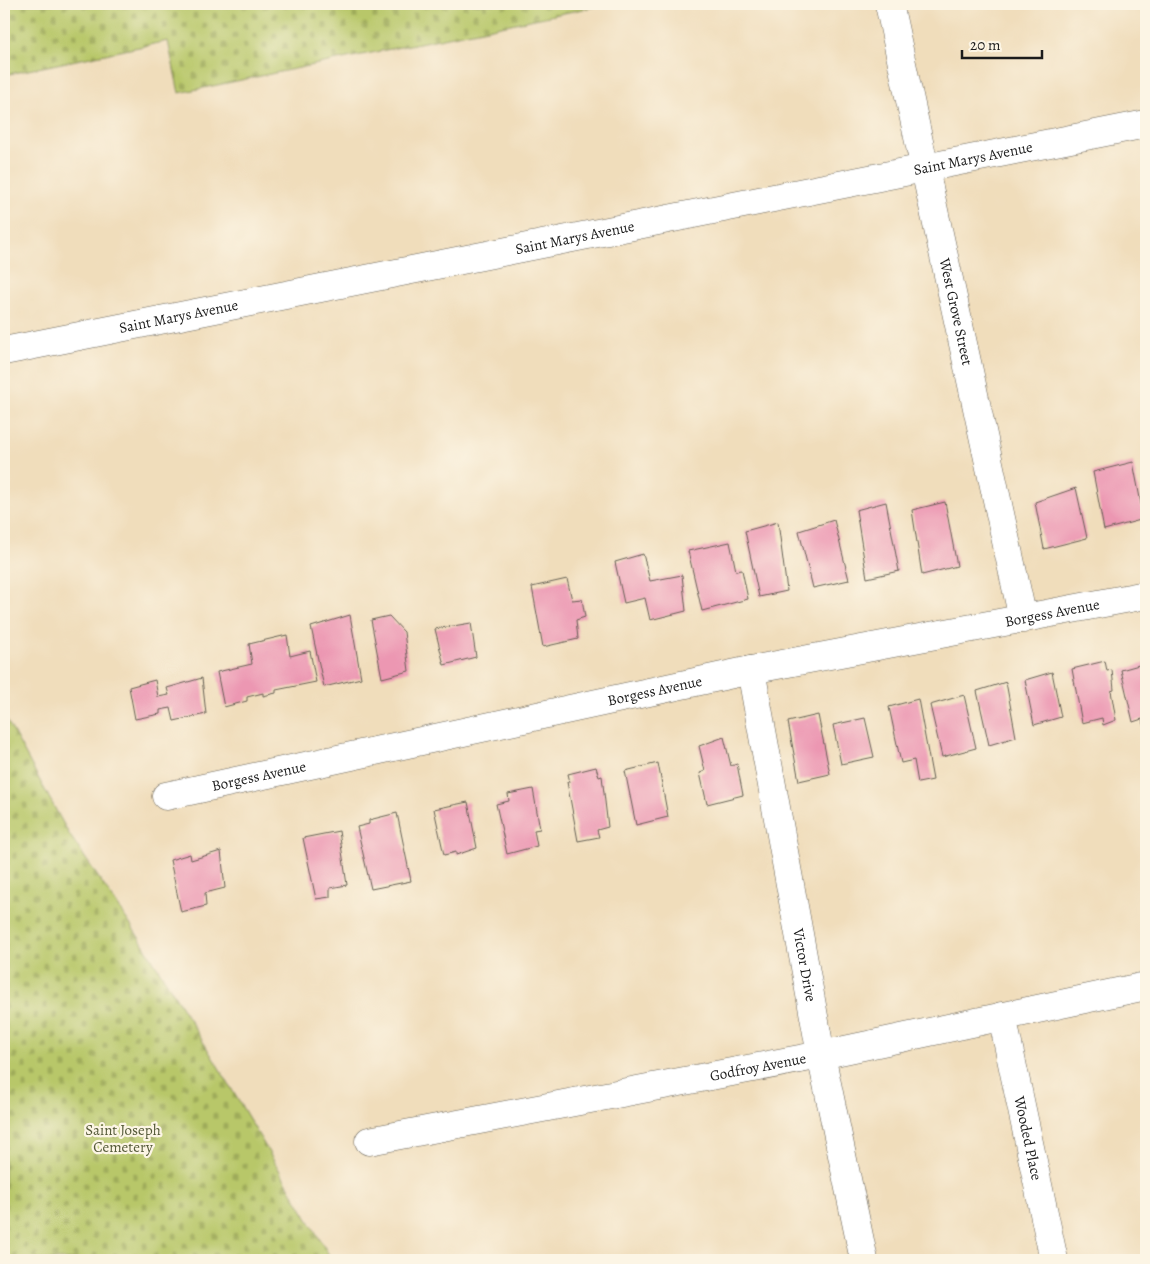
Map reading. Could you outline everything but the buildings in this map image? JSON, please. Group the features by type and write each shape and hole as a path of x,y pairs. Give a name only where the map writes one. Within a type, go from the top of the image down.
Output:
{"street":[{"name":"West Grove Street","path":"889,4 1023,619"},
{"name":"Saint Marys Avenue","path":"4,351 1146,124"},
{"name":"Borgess Avenue","path":"166,796 751,670 1146,594"},
{"name":"Victor Drive","path":"751,670 821,1055 864,1260"},
{"name":"Godfroy Avenue","path":"369,1141 821,1055 1146,986"},
{"name":"Wooded Place","path":"1002,1016 1054,1260"}],"green space":[{"path":"4,4 607,4 179,93 168,41 4,75"},
{"name":"Saint Joseph Cemetery","path":"4,715 69,834 140,939 221,1071 332,1260 4,1260"}]}
